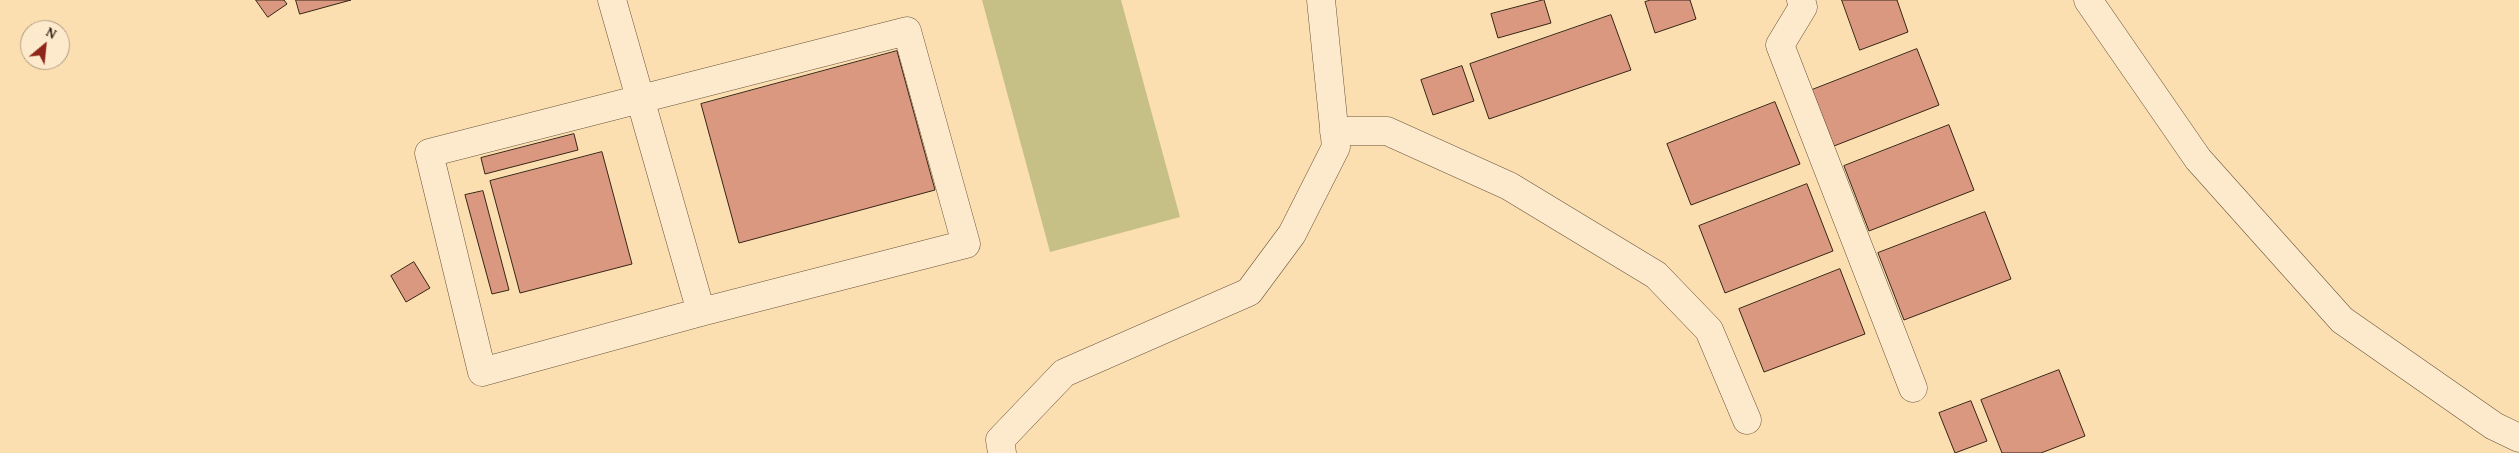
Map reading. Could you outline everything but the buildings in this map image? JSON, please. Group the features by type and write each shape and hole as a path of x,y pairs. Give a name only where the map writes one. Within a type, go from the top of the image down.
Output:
{"street":[{"path":"612,0 701,312"},
{"path":"1002,453 1000,440 1064,373 1249,292 1292,234 1336,147 1321,0"},
{"path":"1801,0 1803,7 1780,45 1913,388"},
{"path":"2088,0 2198,159 2342,320 2494,426 2519,438"},
{"path":"907,31 966,244 701,312 482,372 429,153 907,31"},
{"path":"1334,131 1387,131 1509,186 1656,275 1709,330 1747,420"}],"shaded area":[{"path":"982,0 1121,0 1180,217 1050,252"}]}
